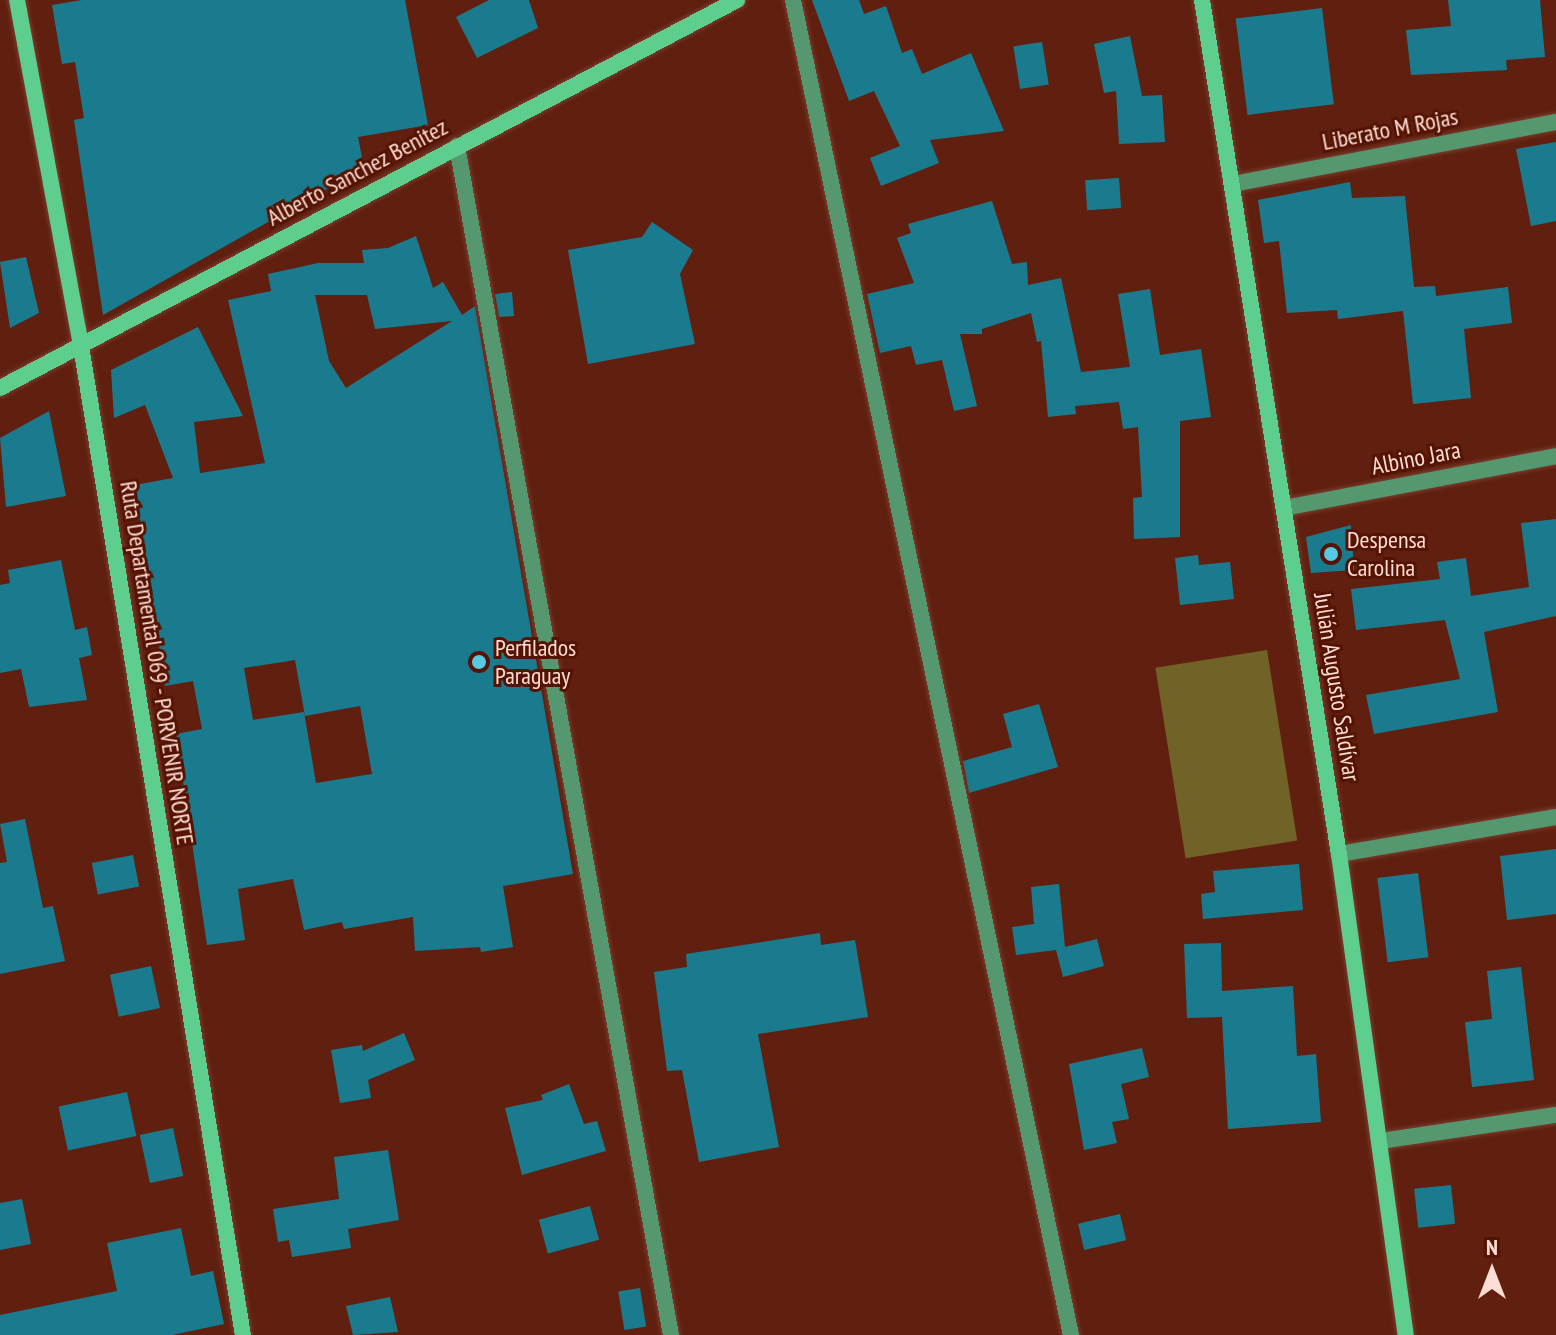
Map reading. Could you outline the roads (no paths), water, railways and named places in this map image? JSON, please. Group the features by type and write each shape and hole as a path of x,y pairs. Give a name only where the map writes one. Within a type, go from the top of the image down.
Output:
{"street":[{"name":"Ruta Departamental 069 - PORVENIR NORTE","path":"17,0 81,346 243,1335"},
{"name":"Alberto Sanchez Benitez","path":"0,388 737,0"},
{"path":"793,0 1071,1335"},
{"name":"Julián Augusto Saldívar","path":"1202,0 1339,854 1406,1335"},
{"name":"Liberato M Rojas","path":"1233,184 1556,122"},
{"path":"457,146 671,1335"},
{"name":"Albino Jara","path":"1284,508 1556,456"},
{"path":"1339,854 1556,817"},
{"path":"1381,1141 1556,1115"}],"place":[{"name":"Despensa Carolina","path":"1331,554"},
{"name":"Perfilados Paraguay","path":"479,662"}]}
